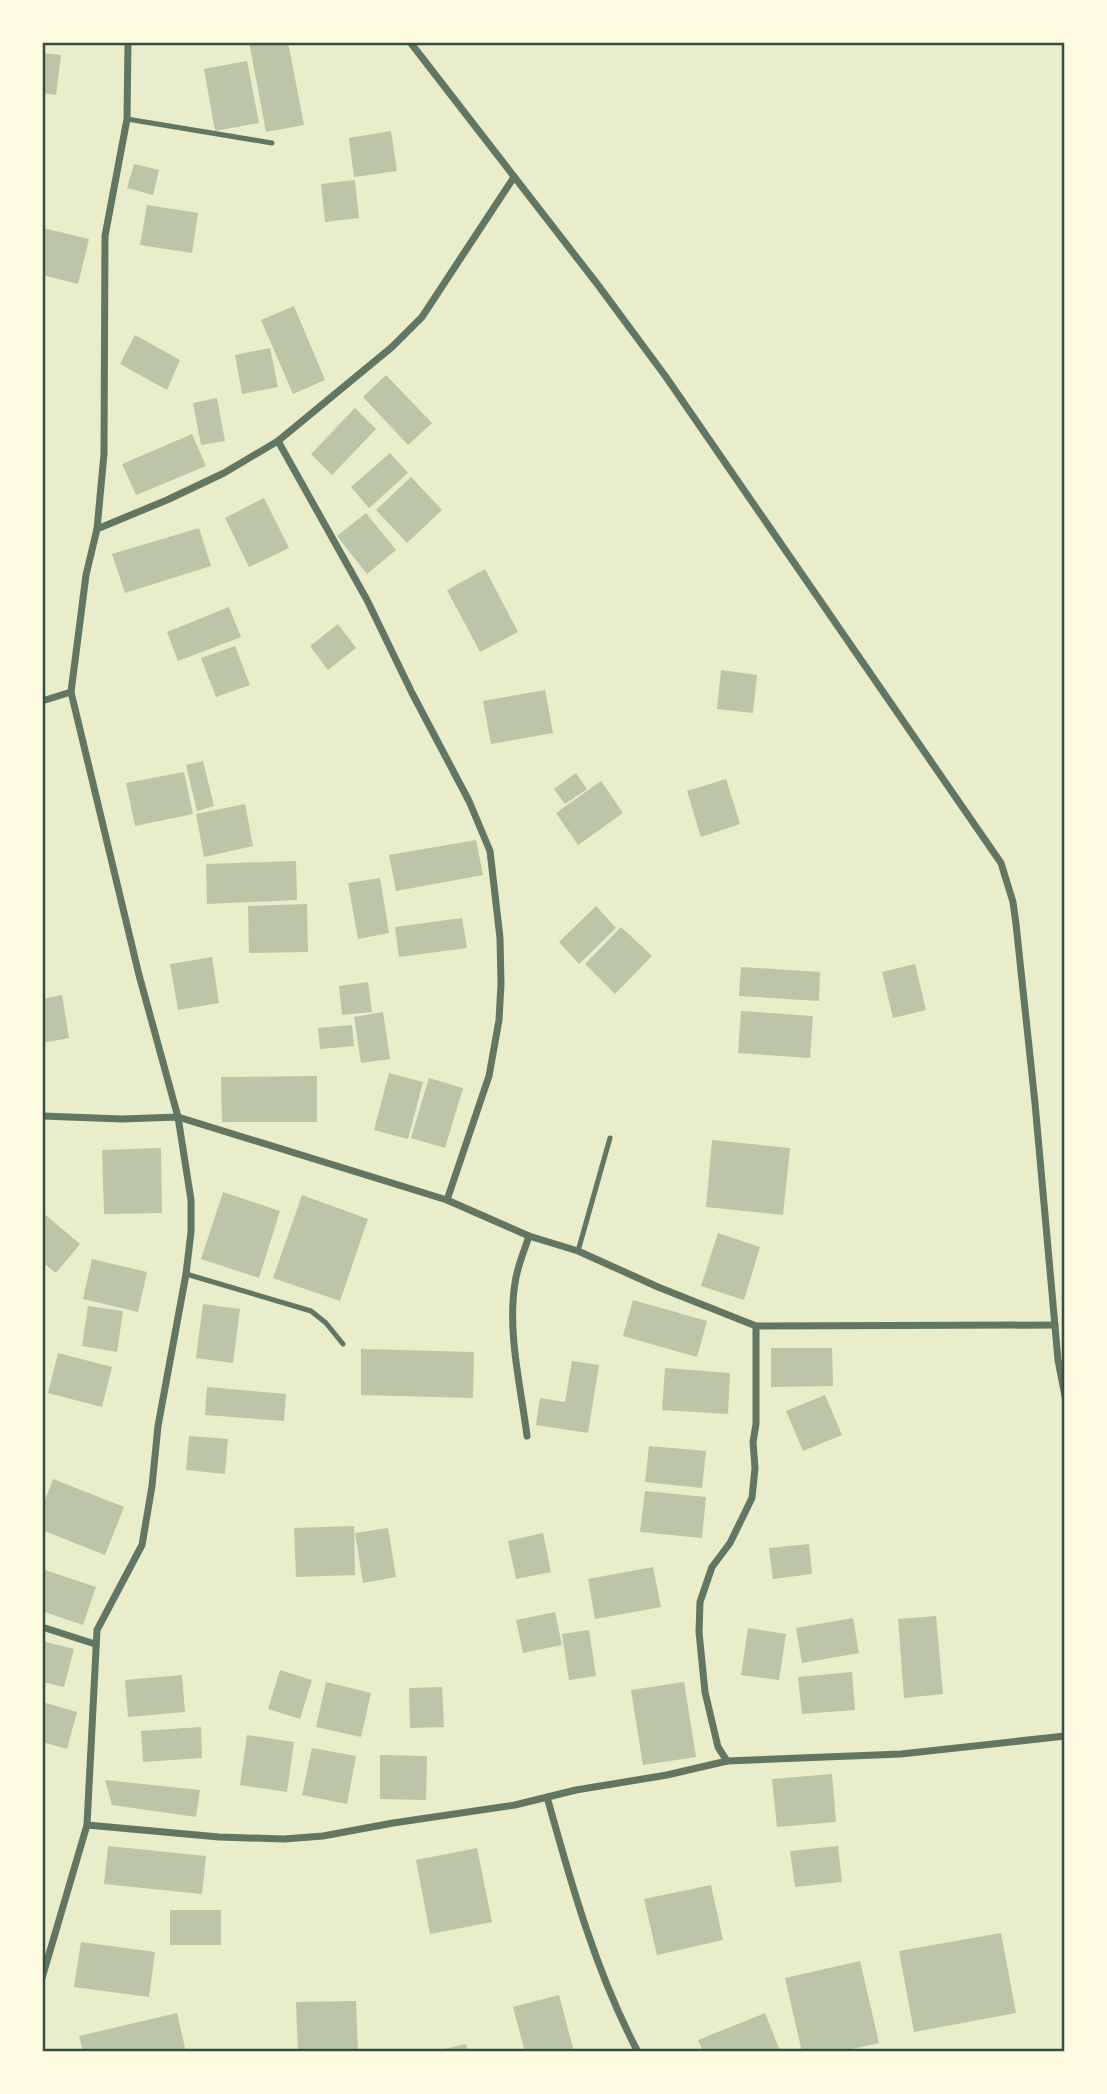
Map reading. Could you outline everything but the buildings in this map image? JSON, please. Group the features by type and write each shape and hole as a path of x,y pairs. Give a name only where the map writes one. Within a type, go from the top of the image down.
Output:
{"street":[{"path":"42,1978 87,1825 97,1630 142,1545 167,1365 186,1274 191,1232 191,1200 178,1117 139,975 71,692 86,575 97,529 104,454 105,236 127,119 128,42"},
{"path":"410,42 666,377 1001,863 1011,891 1016,925 1058,1360 1065,1396"},
{"path":"97,529 224,473 278,441 392,347 422,317 514,177"},
{"path":"278,441 372,610 469,801 489,851 500,938 499,1020 489,1076 447,1199"},
{"path":"42,701 71,692"},
{"path":"42,1116 122,1119 178,1117 447,1199 529,1236 578,1251 658,1287 756,1326 1055,1325"},
{"path":"527,1436 515,1346 513,1304 514,1284 529,1236"},
{"path":"727,1761 718,1747 705,1692 699,1602 712,1567 730,1543 752,1498 755,1468 753,1442 756,1424 756,1326"},
{"path":"42,1628 95,1644"},
{"path":"87,1825 219,1837 284,1839 323,1836 514,1805 727,1761 901,1754 1065,1736"},
{"path":"547,1797 572,1884 611,1995 638,2052"}],"lane":[{"path":"127,119 272,142"},
{"path":"578,1251 610,1138"},
{"path":"186,1274 311,1311 326,1323 343,1344"}]}
